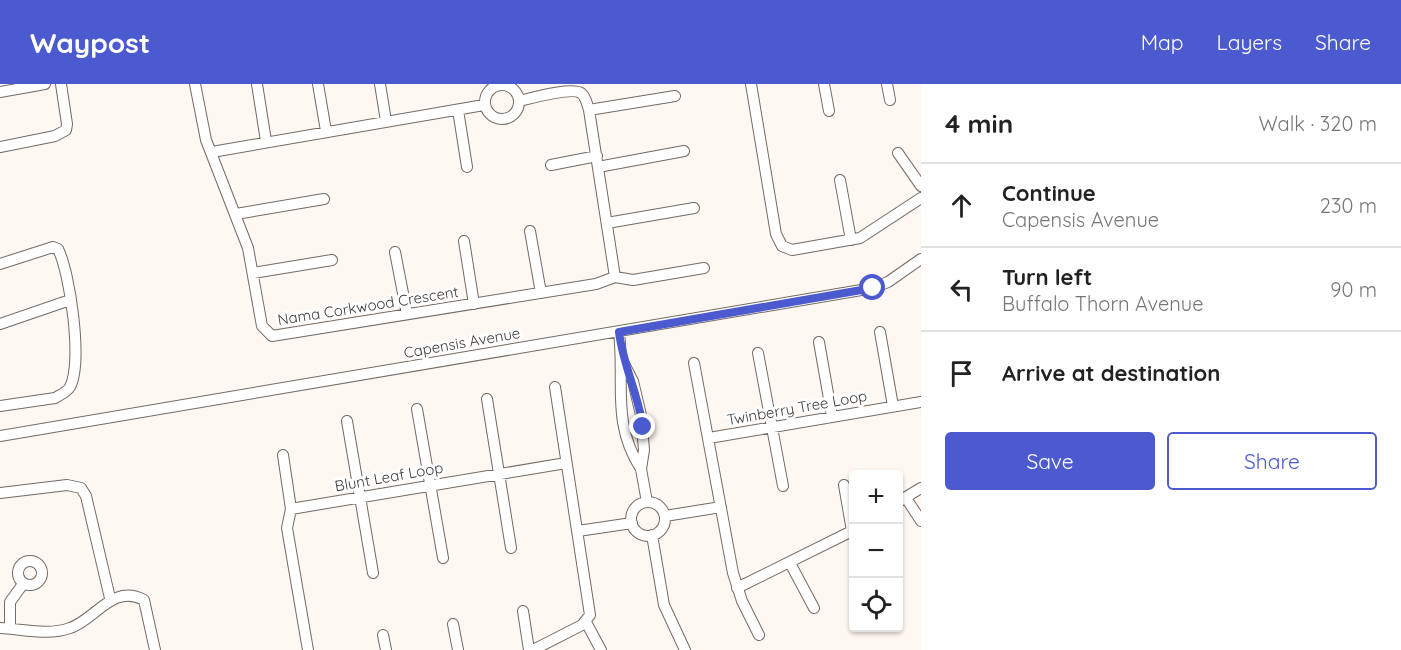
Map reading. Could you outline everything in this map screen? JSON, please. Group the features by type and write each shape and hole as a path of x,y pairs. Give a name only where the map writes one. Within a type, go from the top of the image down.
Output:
{"street":[{"path":"0,92 45,84"},
{"path":"0,147 55,136 66,130 61,84"},
{"name":"Nama Corkwood Crescent","path":"195,84 205,135 248,248 262,326 272,336 541,293 615,278 633,280 704,268"},
{"path":"257,84 266,141"},
{"path":"318,84 326,131"},
{"path":"380,84 386,121"},
{"path":"499,84 515,90 519,101 512,116 501,120 490,116 484,105 486,94 499,84"},
{"path":"751,84 780,244 792,250 865,236 921,198"},
{"path":"824,84 829,111"},
{"path":"886,84 890,100"},
{"path":"519,101 577,91 585,97 589,110 615,278"},
{"path":"589,110 675,96"},
{"path":"212,152 484,105"},
{"path":"458,110 467,167"},
{"path":"551,165 684,151"},
{"path":"898,153 921,186"},
{"path":"840,180 851,240"},
{"path":"236,214 324,199"},
{"path":"607,223 694,208"},
{"path":"530,231 541,293"},
{"path":"464,241 474,303"},
{"path":"0,264 53,247 58,249 70,300 76,346 70,387 55,398 0,406"},
{"path":"395,252 407,314"},
{"name":"Capensis Avenue","path":"0,436 873,288 882,285 921,259"},
{"path":"253,273 332,260"},
{"path":"0,324 70,300"},
{"path":"619,332 622,360 621,418 627,445 641,468"},
{"path":"880,332 892,406"},
{"path":"819,342 832,416"},
{"path":"758,353 783,486"},
{"path":"622,360 633,381 641,415 644,450 641,468 647,502"},
{"path":"694,363 709,438"},
{"path":"523,611 531,650 586,622 591,610 555,387"},
{"path":"487,399 511,548"},
{"name":"Twinberry Tree Loop","path":"759,635 737,588 709,438 921,402"},
{"path":"417,408 443,558"},
{"path":"347,422 373,573"},
{"path":"283,455 291,509 287,518 287,528 308,650"},
{"name":"Blunt Leaf Loop","path":"291,509 566,463"},
{"path":"0,493 67,484 81,488 86,496 110,598"},
{"path":"844,485 850,524"},
{"path":"903,499 921,488"},
{"path":"903,501 921,521"},
{"path":"647,502 658,506 665,516 664,526 652,535 639,533 632,523 635,509 647,502"},
{"path":"665,516 721,507"},
{"path":"578,531 632,523"},
{"path":"652,535 664,604 685,650"},
{"path":"737,588 849,535"},
{"path":"790,563 814,609"},
{"path":"23,584 10,602 5,628 54,632 68,629 88,618 110,598 139,598 144,600 155,650"},
{"path":"586,622 600,650"},
{"path":"453,624 458,650"},
{"path":"384,635 386,650"}],"route":[{"path":"643,427 633,381 622,360 619,332 873,288"}]}
